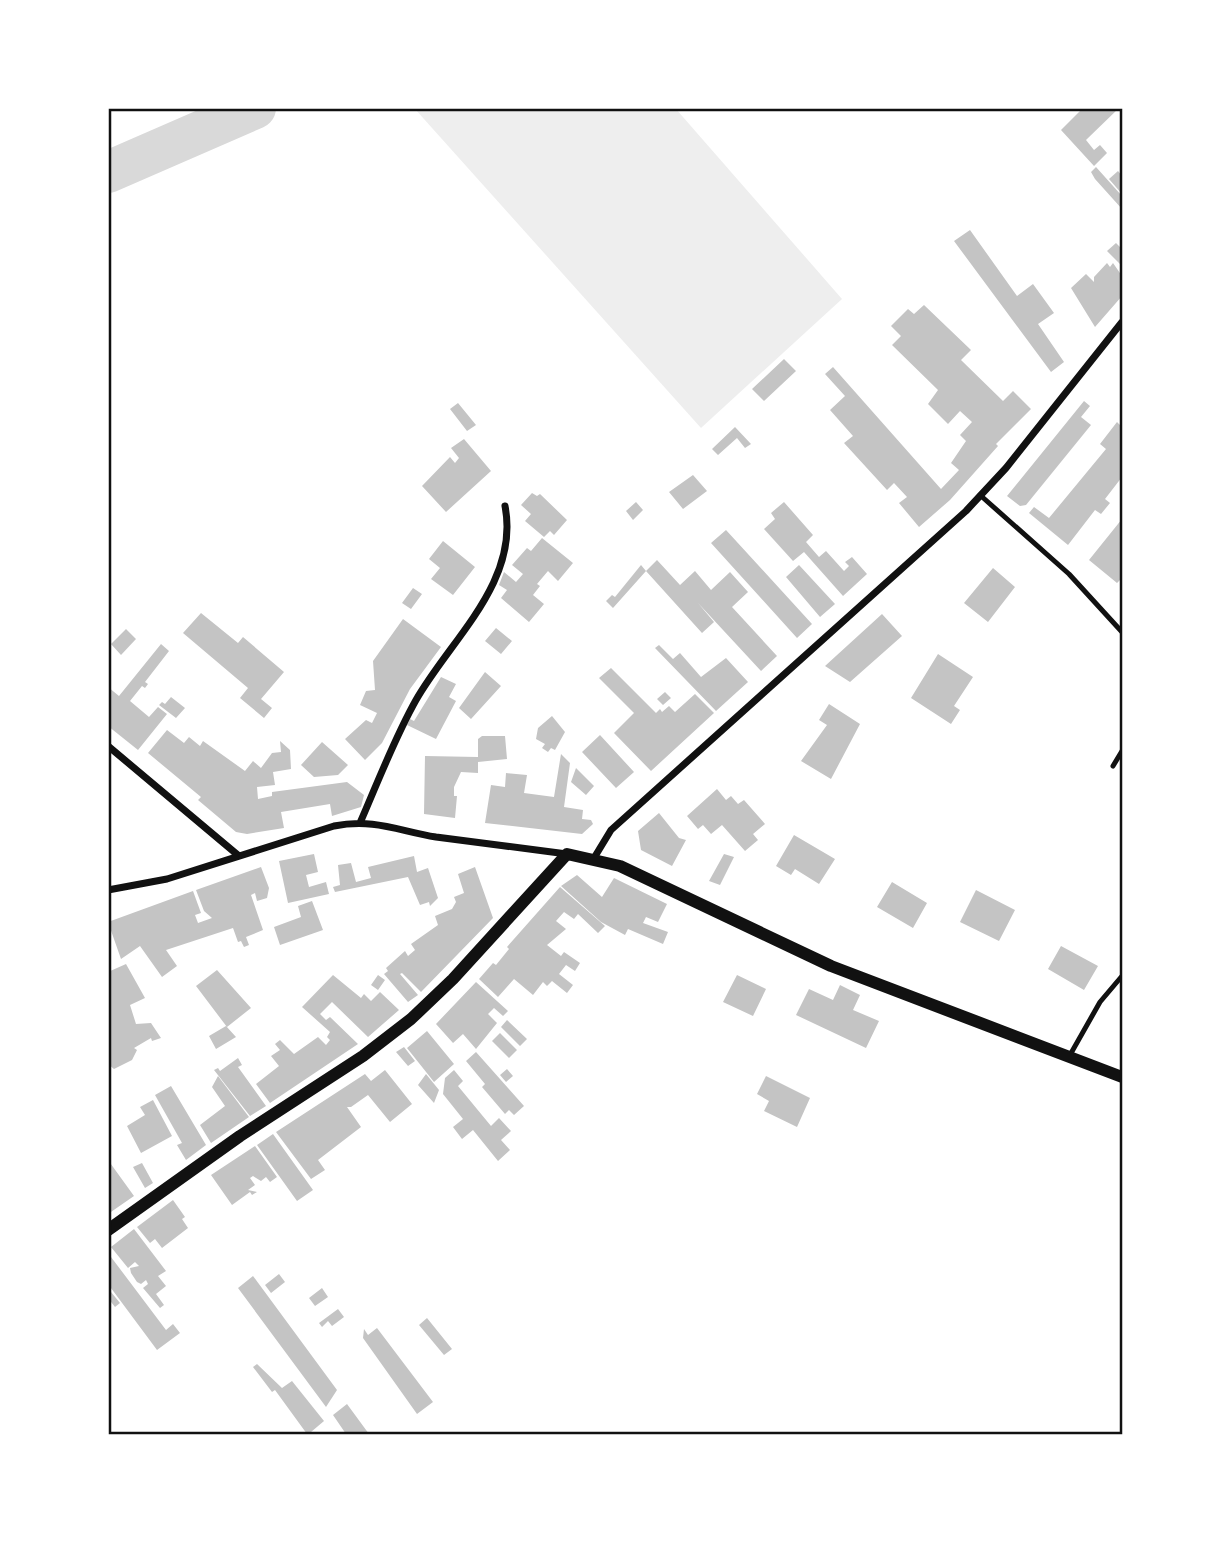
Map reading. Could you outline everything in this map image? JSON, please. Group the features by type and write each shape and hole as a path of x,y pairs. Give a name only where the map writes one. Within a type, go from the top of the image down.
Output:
{"street":[{"path":"594,858 611,830 980,495 1006,468 1122,322"},
{"path":"360,823 415,701 494,585 507,536 505,506"},
{"path":"108,746 239,856"},
{"path":"109,890 145,885 334,826 360,823 394,826 425,835 594,858 637,873 831,966 1122,1077"},
{"path":"108,1230 401,1027 453,979 567,855"}],"lane":[{"path":"980,495 1069,574 1122,632"},
{"path":"1113,766 1122,751"},
{"path":"1068,1058 1100,1002 1122,976"}],"shaded area":[{"path":"415,109 676,109 842,299 701,428"}],"building":[{"path":"1083,108 1119,108 1086,140 1094,150 1100,145 1107,153 1094,166 1061,130"},
{"path":"1096,167 1122,196 1122,209 1095,179 1091,172"},
{"path":"1118,171 1122,176 1122,194 1109,179"},
{"path":"970,230 1017,296 1033,284 1054,313 1038,324 1064,362 1051,372 954,241"},
{"path":"1116,243 1122,249 1121,265 1107,251"},
{"path":"1107,263 1110,267 1113,263 1122,276 1122,296 1095,327 1071,288 1086,274 1094,282 1094,277"},
{"path":"924,305 971,350 961,360 1003,401 1013,391 1031,409 996,444 998,446 950,500 919,527 899,503 907,497 894,483 887,490 844,443 853,436 830,410 845,396 825,374 833,367 941,489 959,470 951,463 966,441 960,435 972,422 960,411 948,424 928,404 938,390 892,345 901,336 891,326 908,309 914,314"},
{"path":"784,359 796,371 764,401 752,389"},
{"path":"1084,401 1090,406 1081,417 1091,425 1026,505 1020,506 1007,496"},
{"path":"458,403 476,425 467,431 450,409"},
{"path":"1117,422 1122,427 1122,477 1105,499 1110,503 1101,514 1095,510 1068,545 1029,513 1034,507 1049,518 1106,449 1100,444"},
{"path":"735,427 751,444 745,448 737,438 718,455 712,449"},
{"path":"464,439 491,471 446,512 422,486 450,457 455,463 459,458 451,448"},
{"path":"693,475 707,491 683,509 669,492"},
{"path":"532,493 537,496 540,494 567,520 554,535 550,531 544,537 525,521 531,514 521,505"},
{"path":"636,502 643,510 633,520 626,511"},
{"path":"784,502 813,535 806,542 819,557 826,551 844,571 849,566 845,562 852,557 867,574 843,596 804,552 793,561 764,529 775,519 771,513"},
{"path":"1122,519 1122,582 1120,580 1117,583 1089,560"},
{"path":"726,530 812,624 797,638 711,543"},
{"path":"542,538 573,563 558,581 548,571 537,584 540,586 533,595 544,604 529,622 501,598 507,590 499,585 504,572 516,582 523,574 512,565 527,548 531,551"},
{"path":"443,541 475,567 453,595 431,579 440,568 429,559"},
{"path":"657,560 680,585 695,571 711,590 730,572 748,592 732,607 777,656 761,671 698,603 714,622 702,633 646,571"},
{"path":"641,565 646,571 613,608 606,601 612,595 615,597"},
{"path":"799,565 835,604 820,617 786,577"},
{"path":"993,568 1015,587 988,622 964,603"},
{"path":"413,588 422,594 411,609 402,603"},
{"path":"201,613 238,643 243,637 284,672 261,699 272,708 264,718 240,698 248,688 183,633"},
{"path":"882,614 902,636 850,682 825,666"},
{"path":"403,619 441,647 410,689 382,743 365,760 345,739 366,720 372,723 377,713 360,705 366,691 375,690 373,661"},
{"path":"496,628 512,641 501,654 485,641"},
{"path":"126,629 136,639 121,655 111,644"},
{"path":"161,644 169,651 145,682 148,684 145,688 142,686 130,701 149,717 158,707 167,714 138,750 108,726 108,687 119,696"},
{"path":"659,645 673,659 680,653 701,677 726,658 748,682 716,711 655,648"},
{"path":"938,654 973,677 954,706 960,710 951,724 911,698"},
{"path":"611,668 656,713 669,706 675,712 695,694 714,713 651,771 614,733 634,713 599,678"},
{"path":"485,672 501,686 471,719 459,708"},
{"path":"441,677 456,684 449,697 456,701 436,739 407,725 410,719 414,721"},
{"path":"665,692 671,698 663,705 657,699"},
{"path":"171,697 185,708 176,718 159,705 162,702 165,704"},
{"path":"829,704 860,724 831,779 801,761 827,725 819,720"},
{"path":"552,716 565,732 555,750 551,748 548,752 542,748 545,744 536,739 538,728"},
{"path":"167,730 184,743 189,737 200,746 203,741 245,771 253,761 261,768 272,753 281,752 280,741 290,750 291,769 273,772 275,785 257,787 258,799 272,796 272,792 347,782 364,795 361,807 332,816 330,804 281,812 284,828 247,834 236,832 198,800 201,797 148,753"},
{"path":"600,735 634,772 616,788 582,752"},
{"path":"482,736 505,736 507,759 478,762 478,773 461,772 454,787 454,796 457,796 455,818 424,814 425,756 478,757 478,739"},
{"path":"322,742 348,765 338,775 314,777 301,765"},
{"path":"561,754 570,763 564,807 583,810 582,819 591,820 593,824 582,834 485,823 491,785 505,787 506,773 527,775 524,793 554,797"},
{"path":"576,768 594,786 586,795 571,782"},
{"path":"717,789 726,800 731,796 738,804 744,800 765,824 753,834 758,840 745,851 722,825 711,834 703,825 698,829 687,816"},
{"path":"659,813 679,838 686,840 672,866 641,850 638,831"},
{"path":"794,835 835,859 819,884 795,869 791,875 776,866"},
{"path":"314,854 318,872 306,875 309,887 326,882 329,894 288,903 279,861"},
{"path":"724,854 734,857 720,885 709,881"},
{"path":"414,856 417,872 428,868 438,898 430,906 429,902 420,905 408,877 335,892 333,887 340,885 338,865 351,863 356,882 371,878 368,867"},
{"path":"261,867 269,888 267,898 257,901 255,893 251,895 263,930 246,937 249,945 244,947 241,941 238,942 233,928 166,950 177,966 162,977 140,946 121,959 108,922 193,891 201,913 195,915 198,923 212,918 204,911 196,890"},
{"path":"475,867 493,918 421,992 400,974 418,995 408,1002 384,974 388,971 386,968 405,951 408,956 415,950 411,944 438,925 435,916 452,909 456,902 454,897 464,893 458,874"},
{"path":"577,875 602,897 614,878 667,904 658,922 646,917 643,923 668,932 663,944 628,929 625,935 601,922 561,886"},
{"path":"892,882 927,903 913,928 877,907"},
{"path":"560,887 605,926 598,933 578,914 574,919 564,912 556,921 566,929 547,945 561,956 564,952 580,963 575,971 566,965 559,974 573,985 567,993 552,981 547,986 543,982 533,995 514,979 498,997 479,979 493,963 496,965 509,949 507,947"},
{"path":"976,890 1015,910 999,941 960,922"},
{"path":"312,901 323,930 280,945 274,927 301,917 298,906"},
{"path":"1061,946 1098,966 1084,990 1048,969"},
{"path":"126,964 145,998 130,1005 136,1024 151,1023 161,1038 152,1041 151,1038 134,1048 137,1050 132,1060 114,1069 108,1064 108,972"},
{"path":"217,970 251,1008 227,1027 196,986"},
{"path":"333,975 361,998 364,994 371,1001 380,992 399,1010 368,1037 332,1002 320,1014 326,1020 330,1017 358,1044 270,1103 256,1084 279,1066 271,1056 280,1050 275,1044 280,1040 294,1054 318,1037 326,1045 330,1040 327,1037 330,1032 302,1007"},
{"path":"378,975 385,980 378,990 371,985"},
{"path":"737,975 766,989 753,1016 723,1002"},
{"path":"476,982 508,1011 503,1016 494,1008 488,1014 497,1023 476,1049 463,1034 453,1043 436,1024"},
{"path":"840,985 860,995 853,1010 879,1021 866,1048 796,1015 809,989 833,1000"},
{"path":"507,1020 527,1039 520,1046 501,1027"},
{"path":"226,1026 236,1037 216,1049 209,1036"},
{"path":"427,1031 454,1064 434,1082 407,1048"},
{"path":"500,1033 517,1050 509,1058 492,1041"},
{"path":"404,1047 415,1061 408,1066 396,1052"},
{"path":"476,1052 524,1106 514,1115 509,1110 505,1114 482,1087 485,1084 466,1061"},
{"path":"238,1058 242,1065 238,1067 266,1106 250,1116 214,1070 218,1068 220,1071"},
{"path":"507,1069 513,1076 506,1082 500,1075"},
{"path":"385,1070 412,1104 390,1122 368,1095 347,1107 361,1127 318,1160 325,1170 311,1179 276,1132 365,1074 371,1081"},
{"path":"454,1070 463,1081 458,1086 491,1126 499,1118 511,1131 501,1140 510,1150 498,1161 473,1130 462,1139 453,1127 463,1119 443,1094 445,1078"},
{"path":"426,1074 439,1090 434,1103 418,1085"},
{"path":"218,1076 249,1117 211,1143 200,1125 225,1106 212,1087"},
{"path":"766,1076 810,1098 797,1127 764,1111 769,1101 757,1094"},
{"path":"171,1086 206,1145 186,1160 177,1145 182,1143 155,1095"},
{"path":"153,1100 172,1136 141,1153 127,1126 145,1115 140,1107"},
{"path":"273,1134 313,1190 297,1201 257,1145"},
{"path":"255,1146 277,1177 270,1182 266,1177 261,1181 253,1176 250,1178 255,1185 248,1190 257,1192 252,1195 250,1192 232,1205 211,1175"},
{"path":"108,1160 134,1196 108,1214"},
{"path":"142,1163 153,1183 145,1188 133,1167"},
{"path":"173,1200 185,1217 182,1219 188,1228 162,1248 155,1239 150,1243 137,1227"},
{"path":"134,1229 166,1271 158,1276 166,1286 156,1294 164,1305 160,1308 143,1288 148,1284 146,1280 141,1284 131,1273 130,1268 139,1266 135,1262 128,1268 111,1247"},
{"path":"108,1253 166,1330 173,1324 180,1333 157,1350 108,1284"},
{"path":"279,1274 285,1282 271,1293 265,1285"},
{"path":"253,1276 337,1390 326,1407 238,1288"},
{"path":"322,1288 328,1297 315,1306 309,1298"},
{"path":"111,1292 120,1303 115,1307 108,1298"},
{"path":"338,1309 344,1317 332,1326 328,1321 322,1327 319,1323"},
{"path":"427,1318 452,1349 444,1355 419,1325"},
{"path":"377,1328 433,1402 417,1414 363,1338 364,1329 368,1335"},
{"path":"257,1364 282,1388 292,1381 324,1421 311,1432 313,1434 307,1434 275,1390 272,1392 253,1367"},
{"path":"347,1404 369,1434 346,1434 333,1415"}],"waterway":[{"path":"108,172 255,108"}]}
